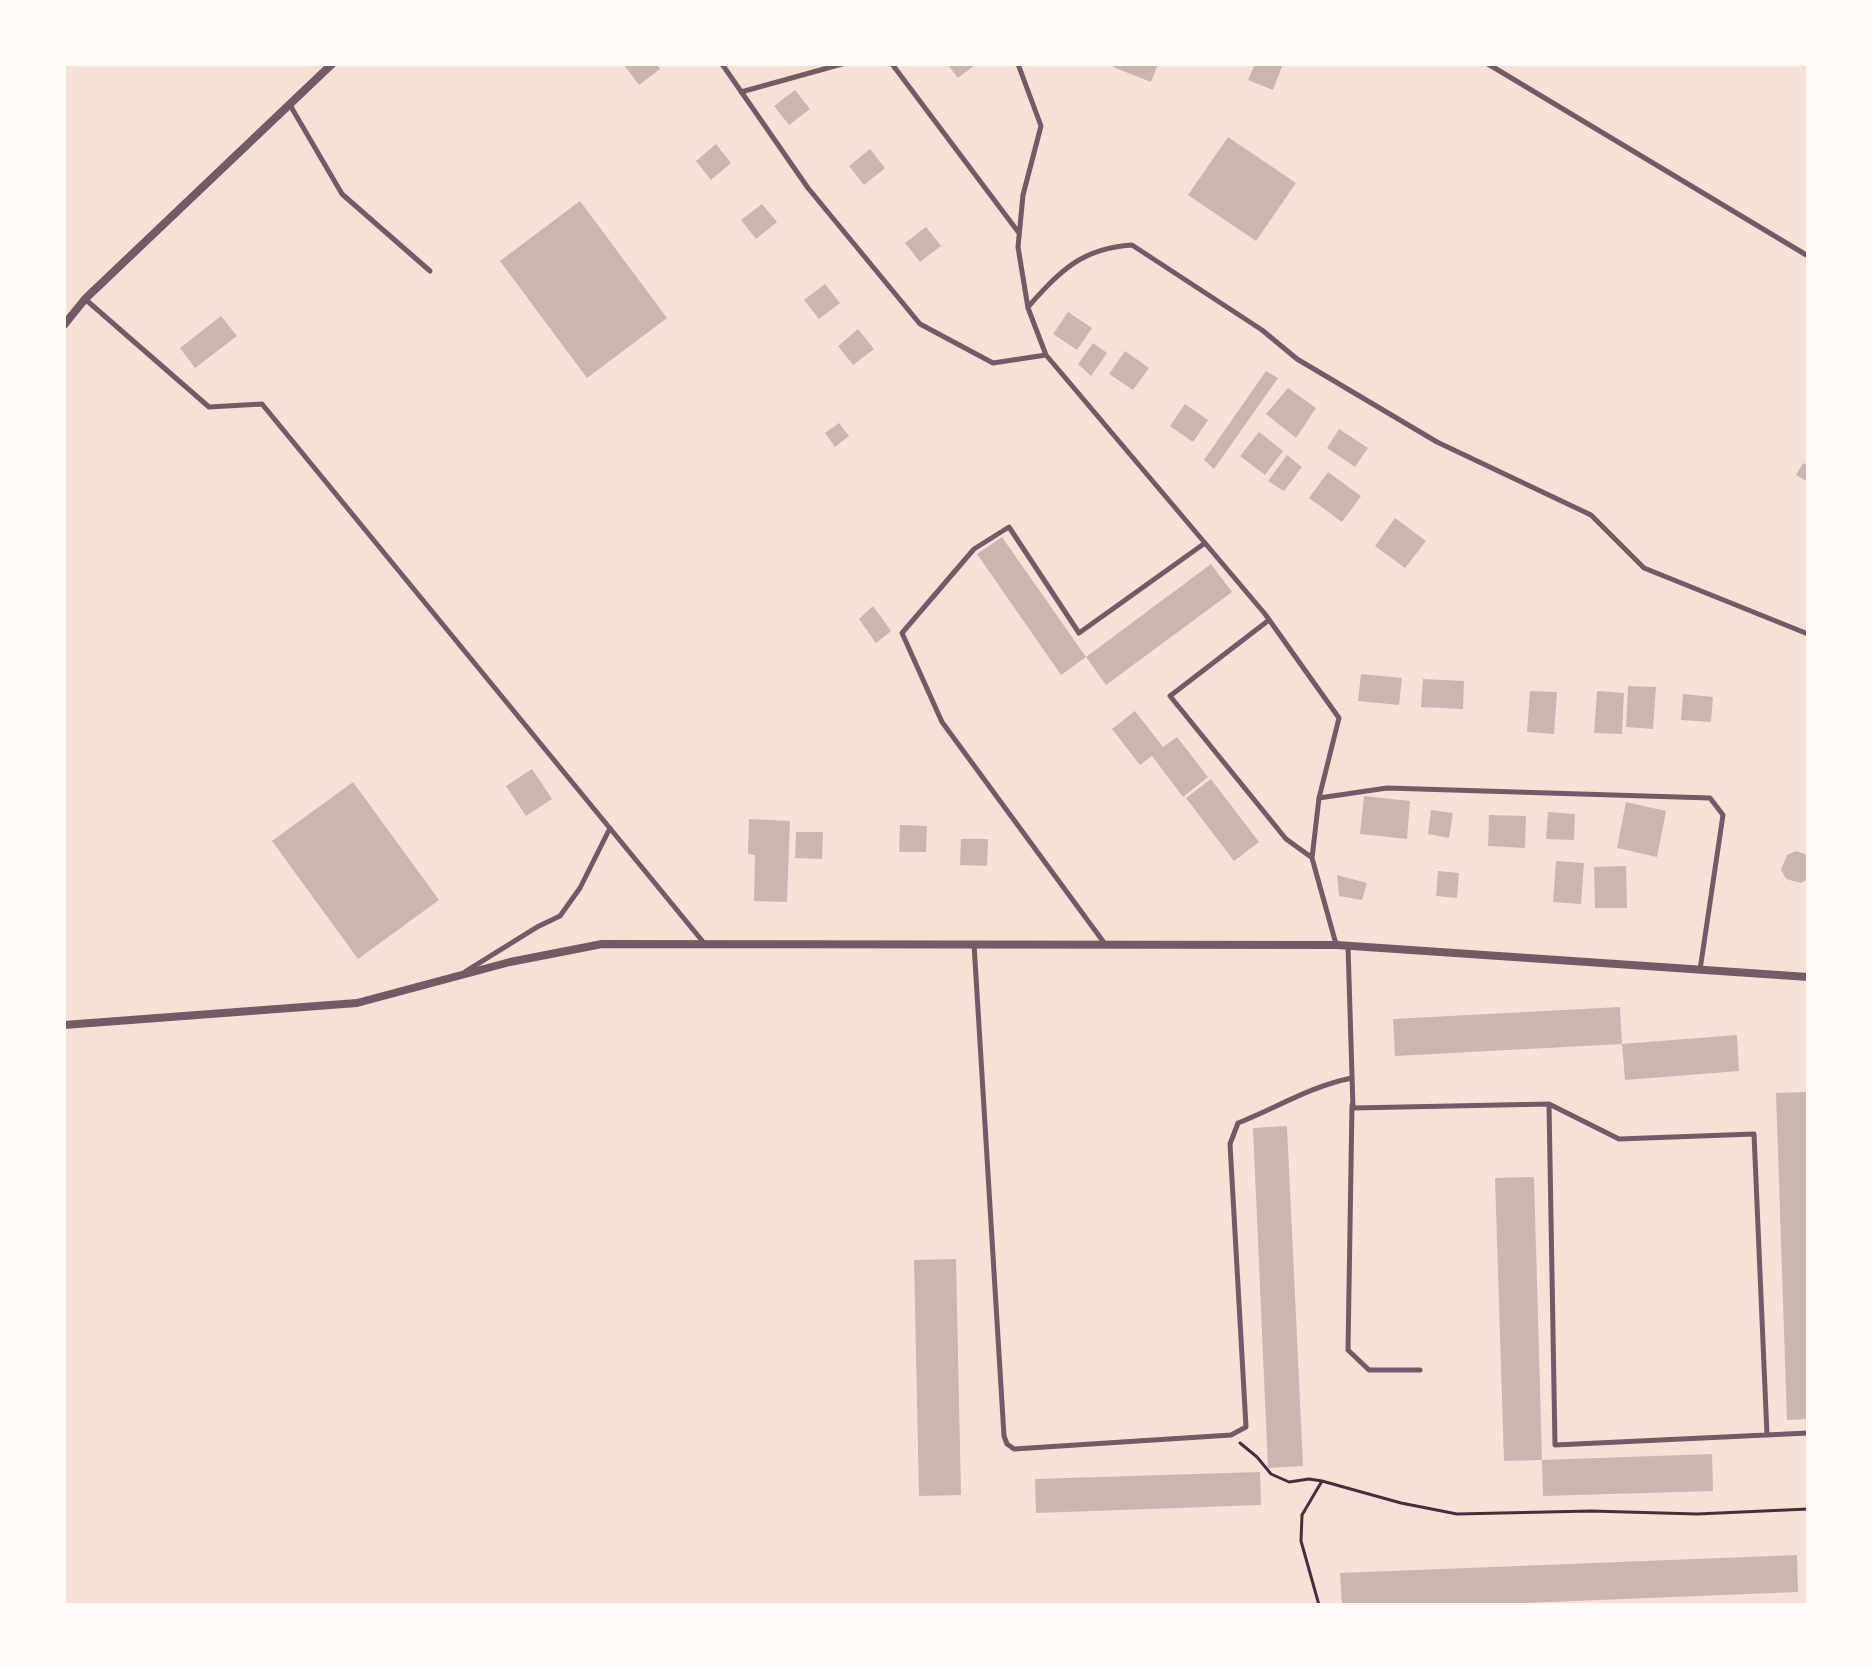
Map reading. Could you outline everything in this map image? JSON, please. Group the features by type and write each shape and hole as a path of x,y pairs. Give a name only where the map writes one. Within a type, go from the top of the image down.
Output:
{"street":[{"path":"64,325 85,299 332,64"},
{"path":"64,1025 357,1003 510,962 602,944 1337,945 1808,977"}],"lane":[{"path":"722,64 808,188 920,324 993,363 1046,355"},
{"path":"741,92 842,64"},
{"path":"892,64 1020,233"},
{"path":"1018,64 1041,126 1023,195 1018,247 1028,308 1046,355 1269,620 1339,718 1319,798 1312,858 1337,945"},
{"path":"1488,64 1808,256"},
{"path":"290,104 342,194 430,271"},
{"path":"1028,308 1056,275 1082,257 1108,247 1132,245 1262,330 1297,359 1437,442 1591,515 1644,568 1808,634"},
{"path":"85,299 209,407 262,404 705,944"},
{"path":"1105,944 942,722 902,633 974,549 1009,527 1079,633 1205,543"},
{"path":"1269,620 1170,696 1286,839 1312,858"},
{"path":"1319,798 1387,788 1710,798 1723,815 1700,970"},
{"path":"459,976 560,916 580,888 610,828"},
{"path":"974,943 1004,1436 1007,1444 1020,1449 1231,1435 1246,1427 1230,1144 1238,1123 1281,1102 1352,1078"},
{"path":"1348,946 1353,1108 1549,1104 1619,1139 1754,1134 1767,1435"},
{"path":"1353,1092 1348,1350 1369,1370 1420,1370"},
{"path":"1549,1104 1555,1445 1808,1433"}],"path":[{"path":"1231,1435 1271,1474 1289,1482 1322,1481 1401,1503 1457,1514 1591,1511 1697,1514 1808,1509"},
{"path":"1319,1605 1301,1541 1302,1515 1322,1481"}],"building":[{"path":"626,64 656,64 660,69 639,85"},
{"path":"947,64 976,64 958,78"},
{"path":"1115,64 1158,64 1151,82 1113,67"},
{"path":"1255,64 1283,64 1273,90 1248,80"},
{"path":"795,90 810,109 789,125 774,106"},
{"path":"1228,137 1296,183 1256,241 1188,195"},
{"path":"716,144 731,163 711,180 696,161"},
{"path":"870,149 885,168 864,185 849,166"},
{"path":"580,201 667,318 587,378 500,261"},
{"path":"762,204 777,222 756,239 741,220"},
{"path":"926,227 941,246 920,262 905,243"},
{"path":"825,284 840,303 819,319 804,300"},
{"path":"1068,312 1092,328 1077,350 1053,334"},
{"path":"221,316 237,336 195,368 180,348"},
{"path":"858,329 874,349 853,365 838,346"},
{"path":"1093,343 1107,353 1091,376 1078,364"},
{"path":"1125,351 1149,368 1133,390 1109,374"},
{"path":"1266,371 1278,378 1214,469 1204,460"},
{"path":"1288,388 1316,408 1296,438 1266,414"},
{"path":"1185,404 1208,420 1193,442 1170,426"},
{"path":"839,423 849,436 835,447 825,433"},
{"path":"1339,429 1368,448 1355,467 1327,448"},
{"path":"1259,432 1283,451 1265,475 1240,456"},
{"path":"1287,455 1302,467 1284,491 1268,481"},
{"path":"1803,463 1808,466 1808,482 1796,475"},
{"path":"1328,472 1361,496 1342,522 1309,498"},
{"path":"1395,518 1426,541 1405,568 1375,546"},
{"path":"1002,537 1086,657 1061,675 977,554"},
{"path":"1211,564 1232,592 1106,685 1086,657"},
{"path":"873,606 891,631 876,643 859,619"},
{"path":"1361,674 1402,678 1399,705 1358,701"},
{"path":"1423,679 1464,681 1463,709 1421,707"},
{"path":"1628,686 1656,687 1653,729 1626,727"},
{"path":"1530,691 1557,692 1554,734 1527,732"},
{"path":"1597,691 1624,693 1622,734 1594,733"},
{"path":"1683,694 1713,697 1711,722 1681,720"},
{"path":"1135,711 1163,747 1177,737 1208,777 1183,797 1152,756 1140,765 1112,729"},
{"path":"532,769 552,799 526,816 506,786"},
{"path":"1211,779 1259,842 1234,861 1186,798"},
{"path":"353,782 439,900 358,959 272,841"},
{"path":"1364,796 1410,801 1407,839 1360,834"},
{"path":"1626,802 1666,811 1657,857 1617,848"},
{"path":"1431,810 1453,813 1449,838 1428,834"},
{"path":"1548,812 1575,814 1574,840 1546,839"},
{"path":"1489,815 1526,816 1525,848 1488,846"},
{"path":"749,819 790,821 787,902 754,901 755,855 748,854"},
{"path":"900,825 927,826 926,852 899,852"},
{"path":"796,832 823,832 822,859 795,858"},
{"path":"961,839 988,839 987,866 960,865"},
{"path":"1796,851 1808,855 1808,879 1801,883 1786,879 1781,870 1787,855"},
{"path":"1556,861 1584,863 1581,904 1553,902"},
{"path":"1626,866 1627,908 1595,908 1594,867"},
{"path":"1438,871 1459,873 1457,898 1436,896"},
{"path":"1337,875 1367,883 1362,900 1339,896"},
{"path":"1620,1007 1622,1044 1395,1056 1393,1019"},
{"path":"1737,1035 1739,1071 1625,1080 1622,1044"},
{"path":"1808,1092 1808,1419 1787,1420 1776,1093"},
{"path":"1287,1126 1303,1466 1268,1468 1253,1128"},
{"path":"1534,1177 1542,1460 1504,1461 1495,1178"},
{"path":"956,1259 961,1495 919,1496 914,1260"},
{"path":"1712,1454 1713,1491 1543,1496 1542,1460"},
{"path":"1260,1472 1261,1505 1036,1513 1035,1479"},
{"path":"1797,1555 1798,1592 1474,1605 1342,1605 1340,1573"}]}
